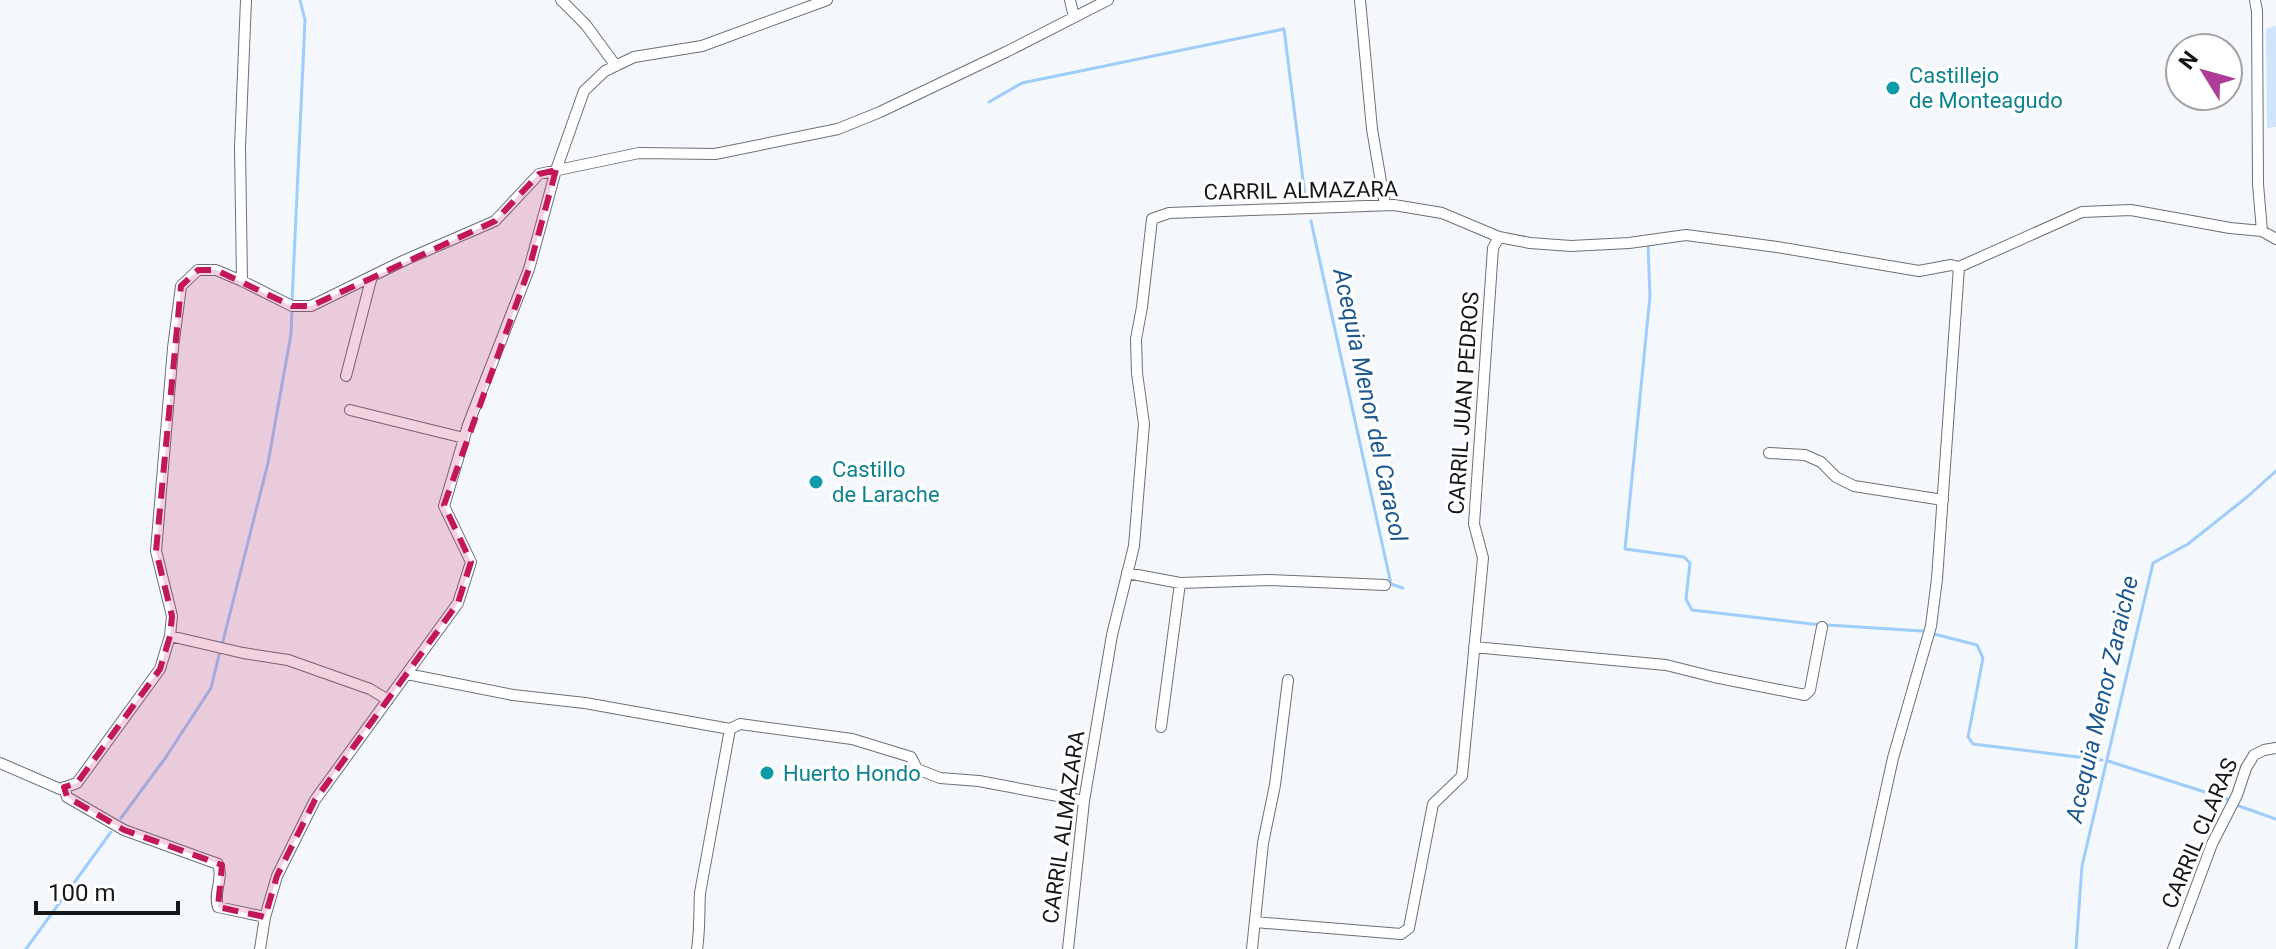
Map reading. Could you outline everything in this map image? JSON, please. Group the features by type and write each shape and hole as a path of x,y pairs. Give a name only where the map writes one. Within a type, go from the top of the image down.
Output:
{"street":[{"path":"242,281 240,147 246,0"},
{"path":"561,0 586,25 616,66"},
{"path":"260,949 277,876 315,800 458,603 471,562 444,506 464,438 529,269 556,170 584,91 605,71 634,57 702,46 827,0"},
{"path":"1070,0 1074,17"},
{"path":"0,763 60,789 77,783 160,669 170,636 172,616 156,551 173,348 181,286 198,270 216,270 292,306 311,306 495,221 539,174 639,153 715,154 838,129 1006,52 1108,0"},
{"path":"1360,0 1372,129 1385,205"},
{"path":"2255,0 2259,94 2258,184 2262,231 2276,239"},
{"name":"CARRIL ALMAZARA","path":"1068,949 1084,801 1112,635 1134,546 1144,424 1136,339 1152,219 1169,213 1394,205 1442,213 1499,237 1571,246 1629,243 1686,235 1919,271 1951,265 1959,267 2082,212 2131,210 2262,231"},
{"name":"CARRIL JUAN PEDROS","path":"1255,922 1401,934 1409,928 1433,804 1462,776 1483,558 1474,524 1493,248 1499,237"},
{"path":"1851,949 1893,758 1931,626 1959,267"},
{"path":"346,376 372,276"},
{"path":"350,410 464,438"},
{"path":"1769,453 1805,455 1821,462 1836,477 1854,486 1943,500"},
{"path":"1127,573 1180,583 1269,580 1385,585"},
{"path":"1161,727 1180,583"},
{"path":"1474,647 1666,665 1805,695 1810,690 1822,627"},
{"path":"170,636 288,660 370,689 388,700"},
{"path":"407,674 513,695 585,703 730,729 740,724 852,739 911,757 917,769 940,778 979,781 1084,801"},
{"path":"1252,949 1263,843 1275,785 1288,680"},
{"path":"697,949 700,893 730,729"},
{"name":"CARRIL CLARAS","path":"2173,949 2212,844 2237,795 2246,768 2254,755 2276,748"},
{"path":"64,787 67,797 124,830 218,864 221,870 215,898 218,907 265,917"}],"highlighted area":[{"path":"556,170 529,269 444,505 471,562 458,603 315,800 277,876 265,917 218,907 222,865 124,830 67,797 64,787 77,783 160,669 170,636 172,616 156,551 181,286 198,270 216,270 292,306 311,306 495,221 539,174"}],"shaded area":[{"path":"2276,26 2276,127 2267,128 2266,29"}],"waterway":[{"path":"292,302 305,20 300,0"},
{"name":"Acequia Menor del Caracol","path":"989,102 1022,83 1284,29 1305,196"},
{"name":"Acequia Menor del Caracol","path":"1311,221 1391,584 1403,588"},
{"path":"1648,244 1650,296 1625,549 1684,557 1690,563 1686,599 1692,610 1812,624 1922,631"},
{"path":"222,645 268,463 291,334 292,310"},
{"name":"Acequia Menor Zaraiche","path":"2076,949 2082,866 2153,563 2188,544 2276,471"},
{"path":"1934,634 1977,645 1983,658 1968,737 1973,744 2102,760"},
{"path":"121,818 211,688 220,651"},
{"path":"2108,761 2230,800"},
{"path":"2239,806 2276,819"},
{"path":"26,949 111,832"}],"place":[{"name":"Castillejo de Monteagudo","path":"1893,88"},
{"name":"Castillo de Larache","path":"816,482"},
{"name":"Huerto Hondo","path":"767,773"}]}
